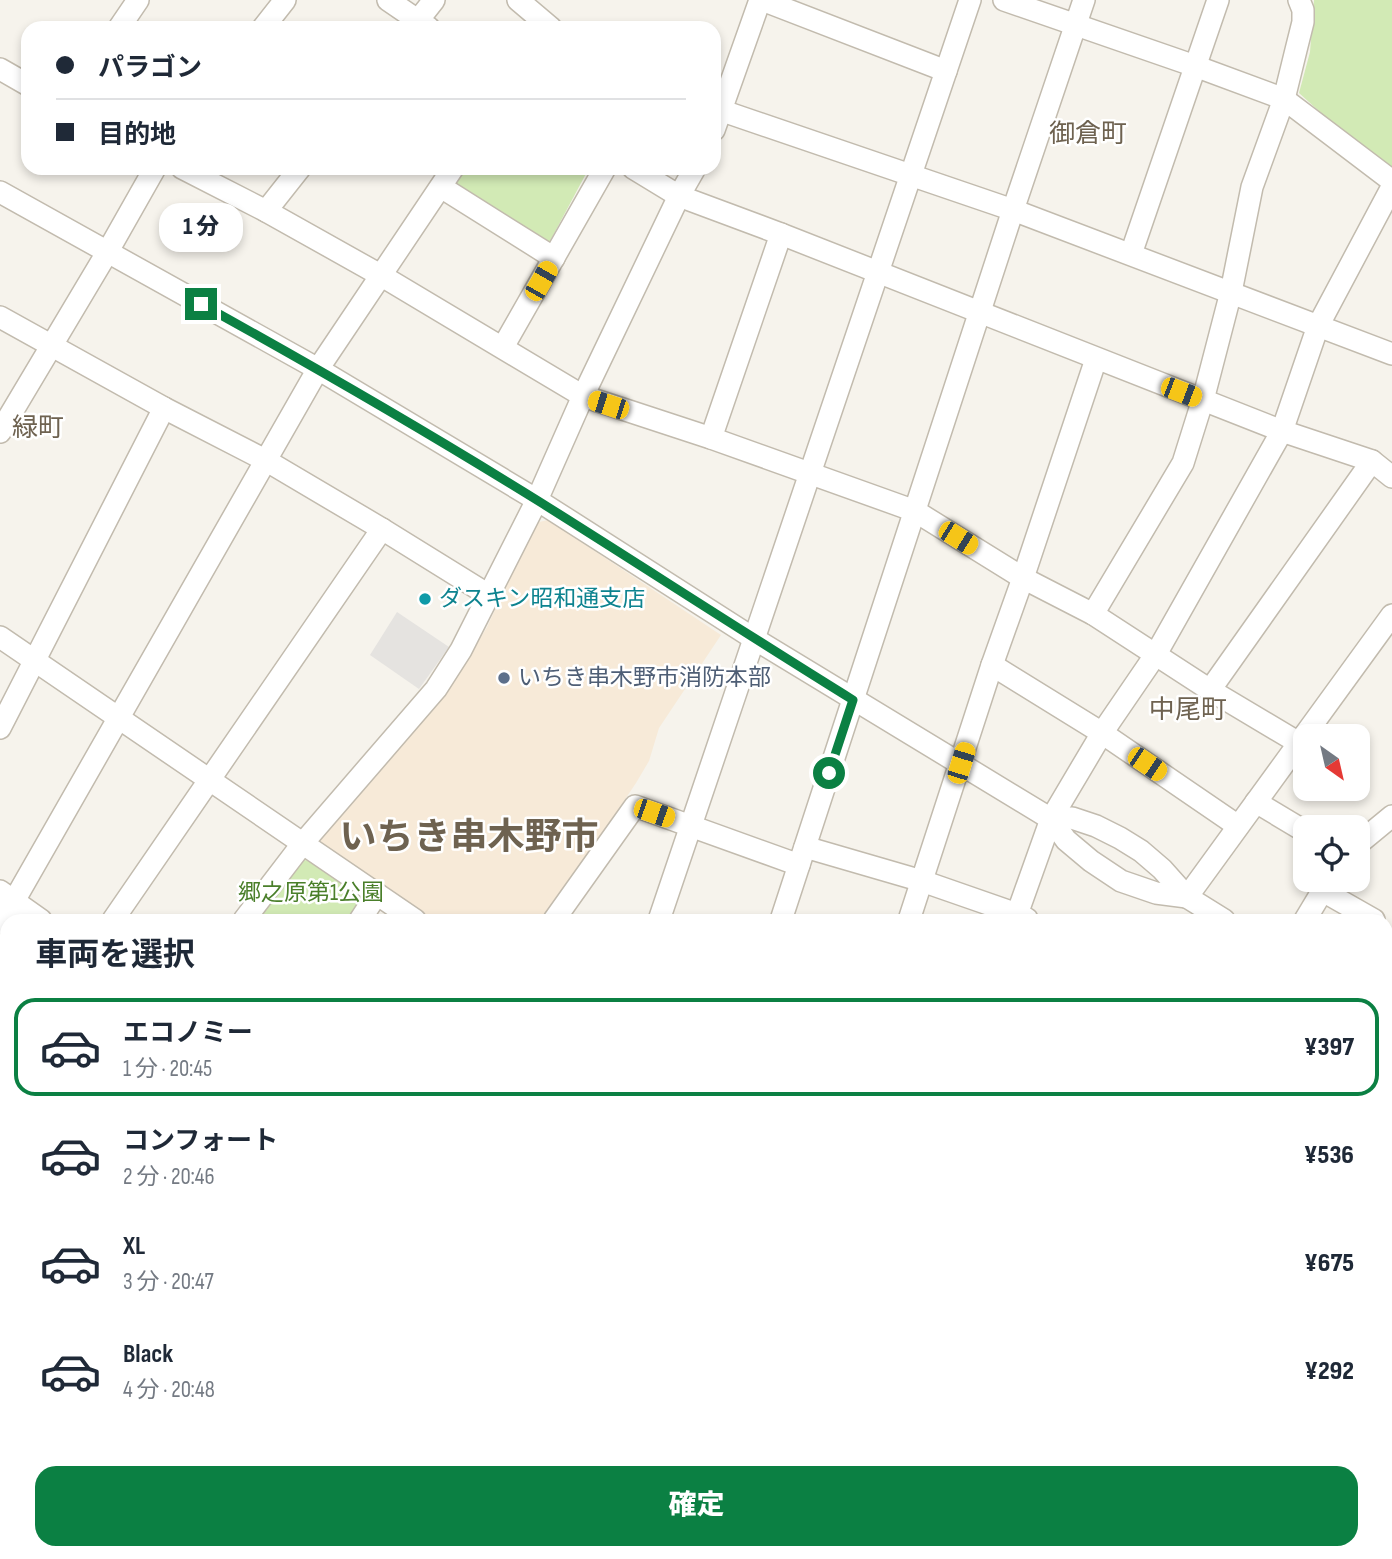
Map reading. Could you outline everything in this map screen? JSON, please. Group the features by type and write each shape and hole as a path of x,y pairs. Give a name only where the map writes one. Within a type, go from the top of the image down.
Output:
{"street":[{"path":"123,21 138,0"},
{"path":"268,21 285,0"},
{"path":"388,0 415,21"},
{"path":"422,21 434,0"},
{"path":"518,0 543,21"},
{"path":"721,105 761,0 946,71"},
{"path":"661,914 970,0"},
{"path":"1004,0 1284,99 1392,181"},
{"path":"783,914 1084,0"},
{"path":"1131,254 1218,0"},
{"path":"1093,614 1183,463 1231,292 1252,187 1284,99 1303,22 1303,10 1299,0"},
{"path":"0,69 21,81"},
{"path":"721,117 1013,209 1392,354"},
{"path":"0,432 151,175"},
{"path":"196,175 382,276 583,396 711,438 915,511 1023,578 1093,614 1210,690 1293,739"},
{"path":"266,211 294,175"},
{"path":"2,914 7,896 119,718 318,369 449,175"},
{"path":"503,347 601,175"},
{"path":"644,175 678,197 781,234 1282,431 1372,461 1392,477"},
{"path":"255,914 303,843 436,689 461,650 537,500 583,396 691,175"},
{"path":"441,187 554,258"},
{"path":"1021,914 1051,819 1102,733 1156,653 1282,431 1318,326 1392,187"},
{"path":"0,192 318,369 537,500 753,638 1051,819 1066,840 1121,881 1156,892 1187,897"},
{"path":"711,438 781,234"},
{"path":"0,317 164,408 267,461 490,596"},
{"path":"911,914 1096,359"},
{"path":"0,729 164,408"},
{"path":"1210,690 1372,461"},
{"path":"117,914 382,529"},
{"path":"1313,724 1391,619"},
{"path":"0,637 406,914"},
{"path":"992,665 1102,733 1238,826"},
{"path":"1187,897 1293,751"},
{"path":"1256,802 1293,824"},
{"path":"558,914 635,806 802,856 922,881 1009,914"},
{"path":"1370,834 1392,816"},
{"path":"1051,819 1072,818 1096,825 1120,838 1162,869 1187,897 1214,914"},
{"path":"1309,914 1322,892"},
{"path":"1334,892 1366,914"},
{"path":"364,914 377,894"},
{"path":"7,896 32,914"}],"shaded area":[{"path":"548,520 721,635 659,728 649,761 636,783 548,914 421,914 321,844 321,839 454,681 487,627 535,523"},
{"path":"397,612 449,647 419,689 370,655"}],"green space":[{"path":"1314,0 1392,0 1392,169 1363,151 1299,93 1310,52"},
{"path":"451,175 585,175 549,243 446,182"},
{"name":"郷之原第1公園","path":"303,860 314,861 364,895 356,914 264,914 262,909"}],"place":[{"name":"ダスキン昭和通支店","path":"425,599"},
{"name":"いちき串木野市消防本部","path":"504,678"}],"district":[{"name":"御倉町","path":"1088,134"},
{"name":"緑町","path":"38,428"},
{"name":"中尾町","path":"1188,710"},
{"name":"いちき串木野市","path":"469,838"}],"route":[{"path":"201,304 318,369 537,500 853,700 829,773"}]}
